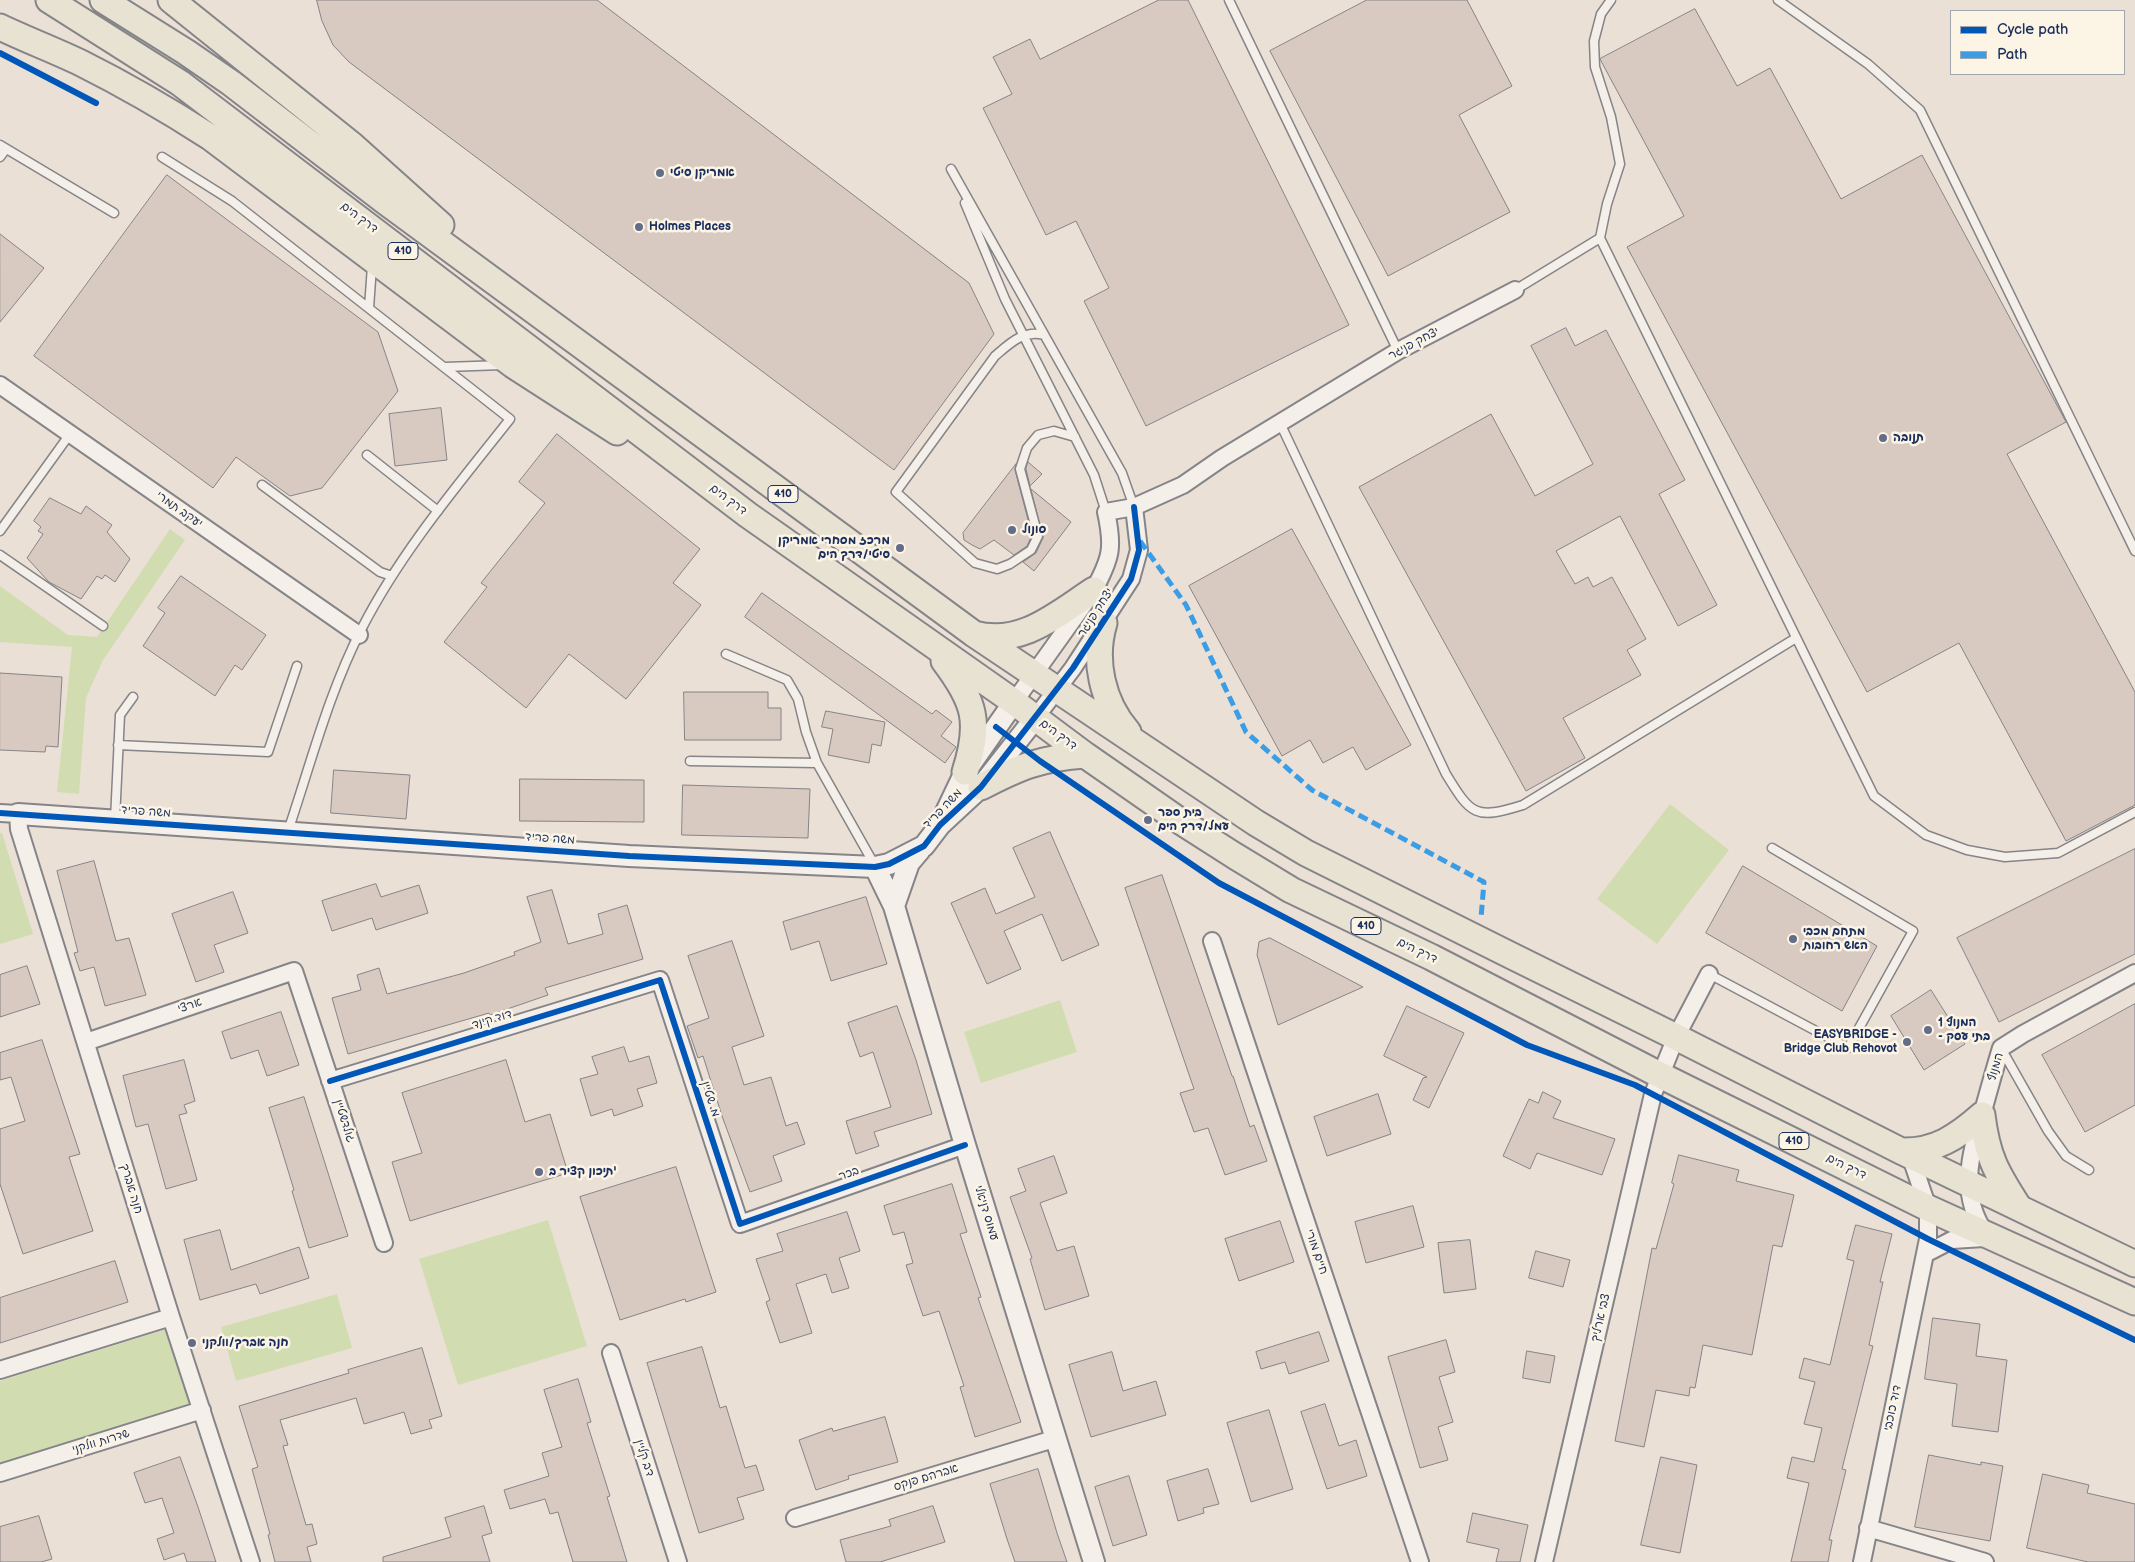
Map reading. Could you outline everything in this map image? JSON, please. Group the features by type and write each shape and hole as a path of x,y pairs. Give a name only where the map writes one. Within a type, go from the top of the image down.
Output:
{"main road":[{"name":"דרך הים","path":"49,0 150,62 234,122 748,515 1177,819 1290,890 1431,957 1928,1208 2135,1302"},
{"name":"410","path":"103,0 179,47 231,83 386,202 974,634 1256,823 1306,853 1676,1036 1905,1153 1969,1182 2135,1264"},
{"path":"172,0 352,145 545,318"},
{"path":"0,28 79,62 168,110 235,154 513,365 585,413 667,462 748,515"},
{"path":"974,634 989,638 1024,632 1050,620 1094,590"},
{"path":"1104,623 1099,649 1105,693 1120,723 1137,743"},
{"path":"931,645 962,686 970,705 974,736 973,780 1060,757 1085,755"},
{"path":"1905,1153 1920,1152 1944,1142 1968,1127 1982,1114"},
{"path":"1982,1114 1987,1148 1994,1167 2018,1207"}],"street":[{"name":"יצחק פניגר","path":"1014,702 1094,590 1110,556 1110,533 1106,512 1134,507 1183,485 1222,458 1398,351 1515,290"},
{"name":"יעקב תמרי","path":"0,385 359,635"},
{"name":"יצחק פניגר","path":"1036,718 1104,623 1131,579 1137,561 1138,538 1134,507"},
{"name":"משה פריד","path":"9,813 629,856 875,866 889,864 924,846 973,780 1014,702"},
{"name":"משה פריד","path":"973,780 1036,718"},
{"name":"חנה אברך","path":"9,813 19,829 250,1562"},
{"path":"894,906 909,863 924,846"},
{"name":"עמוס דניאלי","path":"875,866 894,906 965,1146 1094,1562"},
{"name":"חיים מורי","path":"1212,941 1420,1562"},
{"name":"ארצי","path":"86,1042 294,971"},
{"name":"גולדשטיין","path":"294,971 384,1243"},
{"name":"המנוף","path":"1990,1235 1978,1223 1970,1200 1969,1182 1971,1155 2001,1048 2135,973"},
{"name":"צבי ארליך","path":"1544,1562 1653,1094 1676,1036 1709,974"},
{"name":"דוד קינד","path":"330,1081 660,980"},
{"name":"מ. שטיין","path":"660,980 740,1224"},
{"name":"בכר","path":"740,1224 965,1146"},
{"name":"דוד כוכבי","path":"1862,1562 1928,1240 1928,1208 1905,1153"},
{"path":"1925,1254 1952,1240 1963,1237 1990,1235"},
{"path":"0,1370 171,1316"},
{"name":"דב קליין","path":"611,1353 678,1562"},
{"name":"שדרות וולקני","path":"0,1473 202,1410"},
{"name":"אברהם פנקס","path":"795,1518 1057,1438"},
{"path":"1868,1528 1986,1562"}],"lane":[{"path":"1229,0 1398,351"},
{"path":"1611,0 1601,14 1594,41 1595,67 1611,117 1620,164 1607,204 1600,238 1874,796 1926,835 1966,850 2004,857 2058,853 2135,812"},
{"path":"1778,0 1868,64 1920,110 2135,551"},
{"path":"0,157 3,147 114,213"},
{"path":"162,157 232,201 510,419 438,511 392,576 359,635 342,670 287,833"},
{"path":"1106,512 1094,475 1005,299 951,169 1122,473 1134,507"},
{"path":"1515,290 1600,238"},
{"path":"370,308 372,259"},
{"path":"1044,335 1037,333 1023,335 995,356 896,492 975,563 997,569 1010,564 1031,550 1038,536 1020,469 1027,448 1038,435 1054,431 1075,437"},
{"path":"444,367 513,365"},
{"path":"1280,423 1446,774 1463,801 1479,812 1496,813 1523,805 1796,638"},
{"path":"0,531 70,434"},
{"path":"367,455 438,511"},
{"path":"262,485 380,572 392,576"},
{"path":"0,555 103,626"},
{"path":"726,654 787,680 798,699 806,732 817,763 875,866"},
{"path":"118,745 268,752 297,666"},
{"path":"114,821 120,715 133,697"},
{"path":"690,761 817,763"},
{"path":"1709,974 1848,1048 1913,930 1772,848"},
{"path":"2001,1048 2048,1131 2066,1156 2089,1170"}],"green space":[{"path":"170,529 185,540 103,660 86,698 79,794 57,792 72,647 0,642 0,586 68,635 97,637"},
{"path":"1670,804 1729,850 1657,944 1597,899"},
{"path":"0,833 2,833 33,934 0,944"},
{"path":"1060,1000 1077,1052 981,1083 964,1032"},
{"path":"548,1220 587,1346 458,1385 419,1259"},
{"path":"337,1294 352,1348 236,1381 221,1327"},
{"path":"167,1329 191,1406 0,1465 0,1381"}],"building":[{"name":"אמריקן סיטי","path":"317,0 597,0 969,283 994,334 894,470 349,62 333,45 322,21"},
{"path":"1159,0 1188,0 1349,325 1146,426 1084,301 1109,288 1076,221 1046,235 983,108 1012,94 993,57 1030,39 1040,59"},
{"path":"1367,0 1467,0 1512,86 1459,115 1510,212 1388,276 1270,51"},
{"name":"תנובה","path":"1695,9 1737,86 1770,68 1841,199 1922,155 2066,422 2007,454 2135,692 2135,805 2066,841 1959,643 1867,692 1627,247 1684,216 1600,59"},
{"path":"167,175 378,332 398,391 322,488 290,496 236,457 213,488 34,356"},
{"path":"0,234 44,268 0,322"},
{"path":"1566,328 1575,346 1606,330 1685,480 1659,494 1717,605 1678,626 1620,516 1556,551 1575,584 1588,577 1593,587 1612,577 1646,639 1627,650 1641,675 1563,718 1585,758 1526,791 1359,487 1491,414 1535,496 1593,464 1531,346"},
{"path":"441,408 447,460 395,466 389,414"},
{"path":"557,434 700,549 673,583 701,605 626,699 569,654 526,708 444,642 487,587 481,583 545,503 519,482"},
{"path":"1028,462 1042,474 1030,486 1026,469"},
{"path":"1016,464 1015,470 1032,535 1027,546 1014,555 994,540 980,549 964,540 963,533"},
{"path":"1031,489 1071,522 1034,571 1023,562 1036,553 1043,538"},
{"path":"50,498 81,514 86,506 112,525 107,532 130,559 115,582 105,575 102,579 97,576 81,599 49,582 27,558 43,534 38,531 41,527 34,521"},
{"path":"1292,529 1411,745 1366,770 1353,747 1323,763 1310,740 1282,756 1189,586"},
{"path":"181,576 266,635 242,670 235,665 215,696 143,646 165,613 158,608"},
{"path":"762,593 932,714 936,710 952,722 941,736 956,747 945,763 745,617"},
{"path":"0,673 62,677 58,747 46,746 45,752 0,750"},
{"path":"684,692 768,692 768,708 781,708 781,740 685,740"},
{"path":"826,711 885,722 881,746 872,744 869,763 828,755 833,729 822,727"},
{"path":"334,770 410,775 406,819 331,813"},
{"path":"520,779 644,780 644,822 520,821"},
{"path":"683,785 810,789 808,838 682,835"},
{"path":"1050,832 1099,945 1062,961 1042,914 1004,931 1021,969 987,984 951,903 985,888 996,914 1035,897 1013,848"},
{"path":"2135,849 2135,954 1999,1022 1957,938"},
{"path":"94,861 116,941 129,938 146,995 105,1006 94,967 80,971 74,953 78,952 57,871"},
{"path":"1743,866 1877,946 1842,1011 1706,933"},
{"path":"1162,875 1250,1127 1254,1125 1267,1161 1225,1175 1208,1128 1194,1132 1180,1093 1194,1089 1125,888"},
{"path":"376,884 381,897 419,885 428,913 376,930 372,918 332,931 322,901"},
{"path":"552,890 568,944 603,934 598,914 627,905 643,959 545,988 548,995 490,1015 489,1013 348,1054 332,998 361,990 357,975 379,968 387,994 464,973 515,955 514,952 541,942 527,897"},
{"path":"233,892 248,933 214,945 224,972 196,982 172,914"},
{"path":"866,897 887,964 831,981 819,941 791,950 783,922"},
{"path":"1270,938 1363,987 1278,1025 1257,955 1259,942"},
{"path":"732,941 764,1036 732,1047 744,1085 771,1077 786,1126 797,1122 805,1144 773,1156 782,1181 750,1192 722,1116 703,1056 698,1058 687,1026 709,1018 688,956"},
{"path":"27,966 40,1004 0,1017 0,975"},
{"name":"המנוף 1 - בתי עסק","path":"1931,990 1965,1044 1924,1070 1891,1016"},
{"path":"2135,1004 2135,1105 2085,1132 2042,1055"},
{"path":"897,1006 932,1114 874,1132 879,1146 856,1154 846,1121 891,1107 873,1052 860,1057 848,1023"},
{"path":"1407,1006 1464,1033 1429,1108 1413,1100 1423,1078 1427,1077 1384,1056"},
{"path":"281,1012 299,1065 267,1076 258,1050 231,1059 222,1032"},
{"path":"42,1040 80,1154 69,1157 93,1231 23,1254 0,1184 0,1129 25,1121 11,1077 0,1080 0,1053"},
{"path":"624,1047 629,1062 649,1056 657,1083 637,1089 643,1106 614,1116 612,1109 591,1116 580,1079 598,1074 592,1057"},
{"path":"184,1060 195,1101 184,1105 187,1113 179,1115 197,1180 166,1189 148,1124 136,1127 123,1076"},
{"path":"506,1060 525,1122 550,1114 568,1173 410,1221 392,1162 422,1153 402,1093"},
{"path":"1543,1092 1561,1101 1553,1118 1615,1139 1602,1175 1537,1153 1530,1169 1503,1156 1529,1099 1538,1103"},
{"path":"1378,1094 1391,1134 1327,1156 1314,1117"},
{"path":"304,1097 348,1236 309,1248 292,1191 294,1190 269,1108"},
{"path":"1679,1155 1739,1170 1736,1181 1794,1195 1782,1247 1773,1245 1752,1355 1703,1345 1695,1388 1690,1387 1689,1396 1656,1390 1644,1447 1615,1441 1652,1248 1656,1249 1674,1184 1672,1183"},
{"path":"1054,1156 1067,1193 1040,1203 1057,1251 1074,1246 1089,1296 1045,1310 1030,1259 1032,1258 1010,1197 1026,1191 1018,1169"},
{"path":"676,1167 716,1292 686,1302 685,1299 620,1320 580,1197"},
{"path":"952,1184 967,1232 960,1234 981,1297 978,1298 1021,1422 975,1437 960,1387 964,1386 939,1311 923,1316 906,1265 913,1263 904,1232 893,1235 884,1206"},
{"path":"1413,1206 1424,1247 1366,1263 1355,1222"},
{"path":"847,1212 860,1251 839,1258 849,1288 832,1293 826,1274 796,1284 812,1333 780,1343 766,1302 770,1300 756,1259 783,1251 777,1234"},
{"path":"1280,1221 1294,1262 1239,1281 1225,1239"},
{"path":"1856,1225 1892,1234 1880,1282 1883,1282 1869,1345 1873,1346 1842,1469 1846,1470 1829,1540 1832,1540 1828,1562 1791,1562 1809,1483 1787,1478 1792,1457 1814,1462 1822,1428 1804,1424 1815,1382 1799,1378 1804,1358 1830,1365 1854,1261 1847,1259"},
{"path":"220,1230 231,1270 299,1247 309,1278 260,1294 256,1284 200,1300 184,1240"},
{"path":"1470,1240 1476,1289 1444,1293 1438,1243"},
{"path":"1536,1251 1570,1260 1563,1287 1529,1278"},
{"path":"115,1261 128,1302 0,1343 0,1298"},
{"path":"1933,1318 1980,1324 1976,1356 2007,1360 1998,1432 1952,1426 1957,1384 1925,1379"},
{"path":"1319,1332 1329,1361 1289,1374 1285,1362 1261,1369 1256,1352"},
{"path":"1446,1340 1455,1372 1439,1377 1453,1422 1438,1427 1448,1460 1420,1468 1388,1357"},
{"path":"702,1347 720,1408 726,1406 745,1468 756,1465 764,1490 737,1498 744,1519 699,1533 647,1363"},
{"path":"422,1348 442,1416 429,1420 432,1428 411,1434 404,1412 364,1424 356,1398 280,1420 288,1445 283,1446 306,1525 312,1524 317,1544 307,1547 311,1562 275,1562 268,1535 270,1534 252,1469 258,1467 239,1406 349,1373 348,1370"},
{"path":"1527,1351 1555,1356 1550,1383 1523,1378"},
{"path":"1112,1352 1123,1391 1156,1381 1166,1415 1091,1437 1069,1365"},
{"path":"578,1379 591,1422 587,1423 610,1496 607,1497 627,1562 573,1562 558,1512 550,1514 545,1499 510,1509 504,1490 549,1476 542,1453 562,1447 544,1390"},
{"path":"1325,1404 1339,1446 1356,1440 1367,1476 1327,1489 1301,1412"},
{"path":"1269,1410 1293,1489 1251,1502 1227,1423"},
{"path":"885,1417 898,1462 848,1476 849,1479 816,1490 799,1440 832,1428 833,1431"},
{"path":"1929,1455 1981,1465 1981,1462 2003,1466 1990,1541 1915,1527"},
{"path":"180,1457 216,1562 187,1562 184,1553 164,1560 157,1539 174,1533 162,1498 145,1503 134,1473"},
{"path":"1661,1457 1697,1465 1680,1553 1641,1545"},
{"path":"1038,1469 1067,1562 1015,1562 1007,1539 990,1484"},
{"path":"1208,1469 1219,1504 1203,1508 1204,1513 1178,1521 1167,1481"},
{"path":"2043,1474 2089,1485 2087,1493 2135,1504 2135,1562 2088,1562 2027,1548"},
{"path":"1129,1476 1147,1535 1113,1546 1095,1487"},
{"path":"484,1506 492,1533 482,1536 490,1562 383,1562 383,1557 451,1537 445,1518"},
{"path":"933,1506 945,1542 880,1562 846,1562 840,1540 891,1526 889,1520"},
{"path":"1473,1513 1528,1525 1520,1562 1496,1562 1499,1549 1467,1542"},
{"path":"39,1516 52,1559 41,1562 0,1562 0,1527"}],"marked path":[{"path":"1140,541 1186,605 1246,732 1312,790 1484,882 1481,918"}],"cycle path":[{"path":"0,53 96,103"},
{"path":"0,813 629,856 875,867 889,864 924,846 940,825 981,787 1073,668 1131,579 1139,550 1134,507"},
{"path":"996,727 1040,761 1219,883 1527,1045 1635,1085 1928,1239 2135,1340"},
{"path":"330,1081 660,980 740,1224 965,1145"}],"place":[{"name":"אמריקן סיטי","path":"660,173"},
{"name":"Holmes Places","path":"639,227"},
{"name":"תנובה","path":"1883,438"},
{"name":"סונול","path":"1012,530"},
{"name":"מרכז מסחרי אמריקן סיטי/דרך הים","path":"900,548"},
{"name":"בית ספר עמל/דרך הים","path":"1148,820"},
{"name":"מתחם מכבי האש רחובות","path":"1793,939"},
{"name":"המנוף 1 - בתי עסק","path":"1928,1030"},
{"name":"EASYBRIDGE - Bridge Club Rehovot","path":"1907,1042"},
{"name":"תיכון קציר ב'","path":"539,1172"},
{"name":"חנה אברך/וולקני","path":"192,1343"}]}
